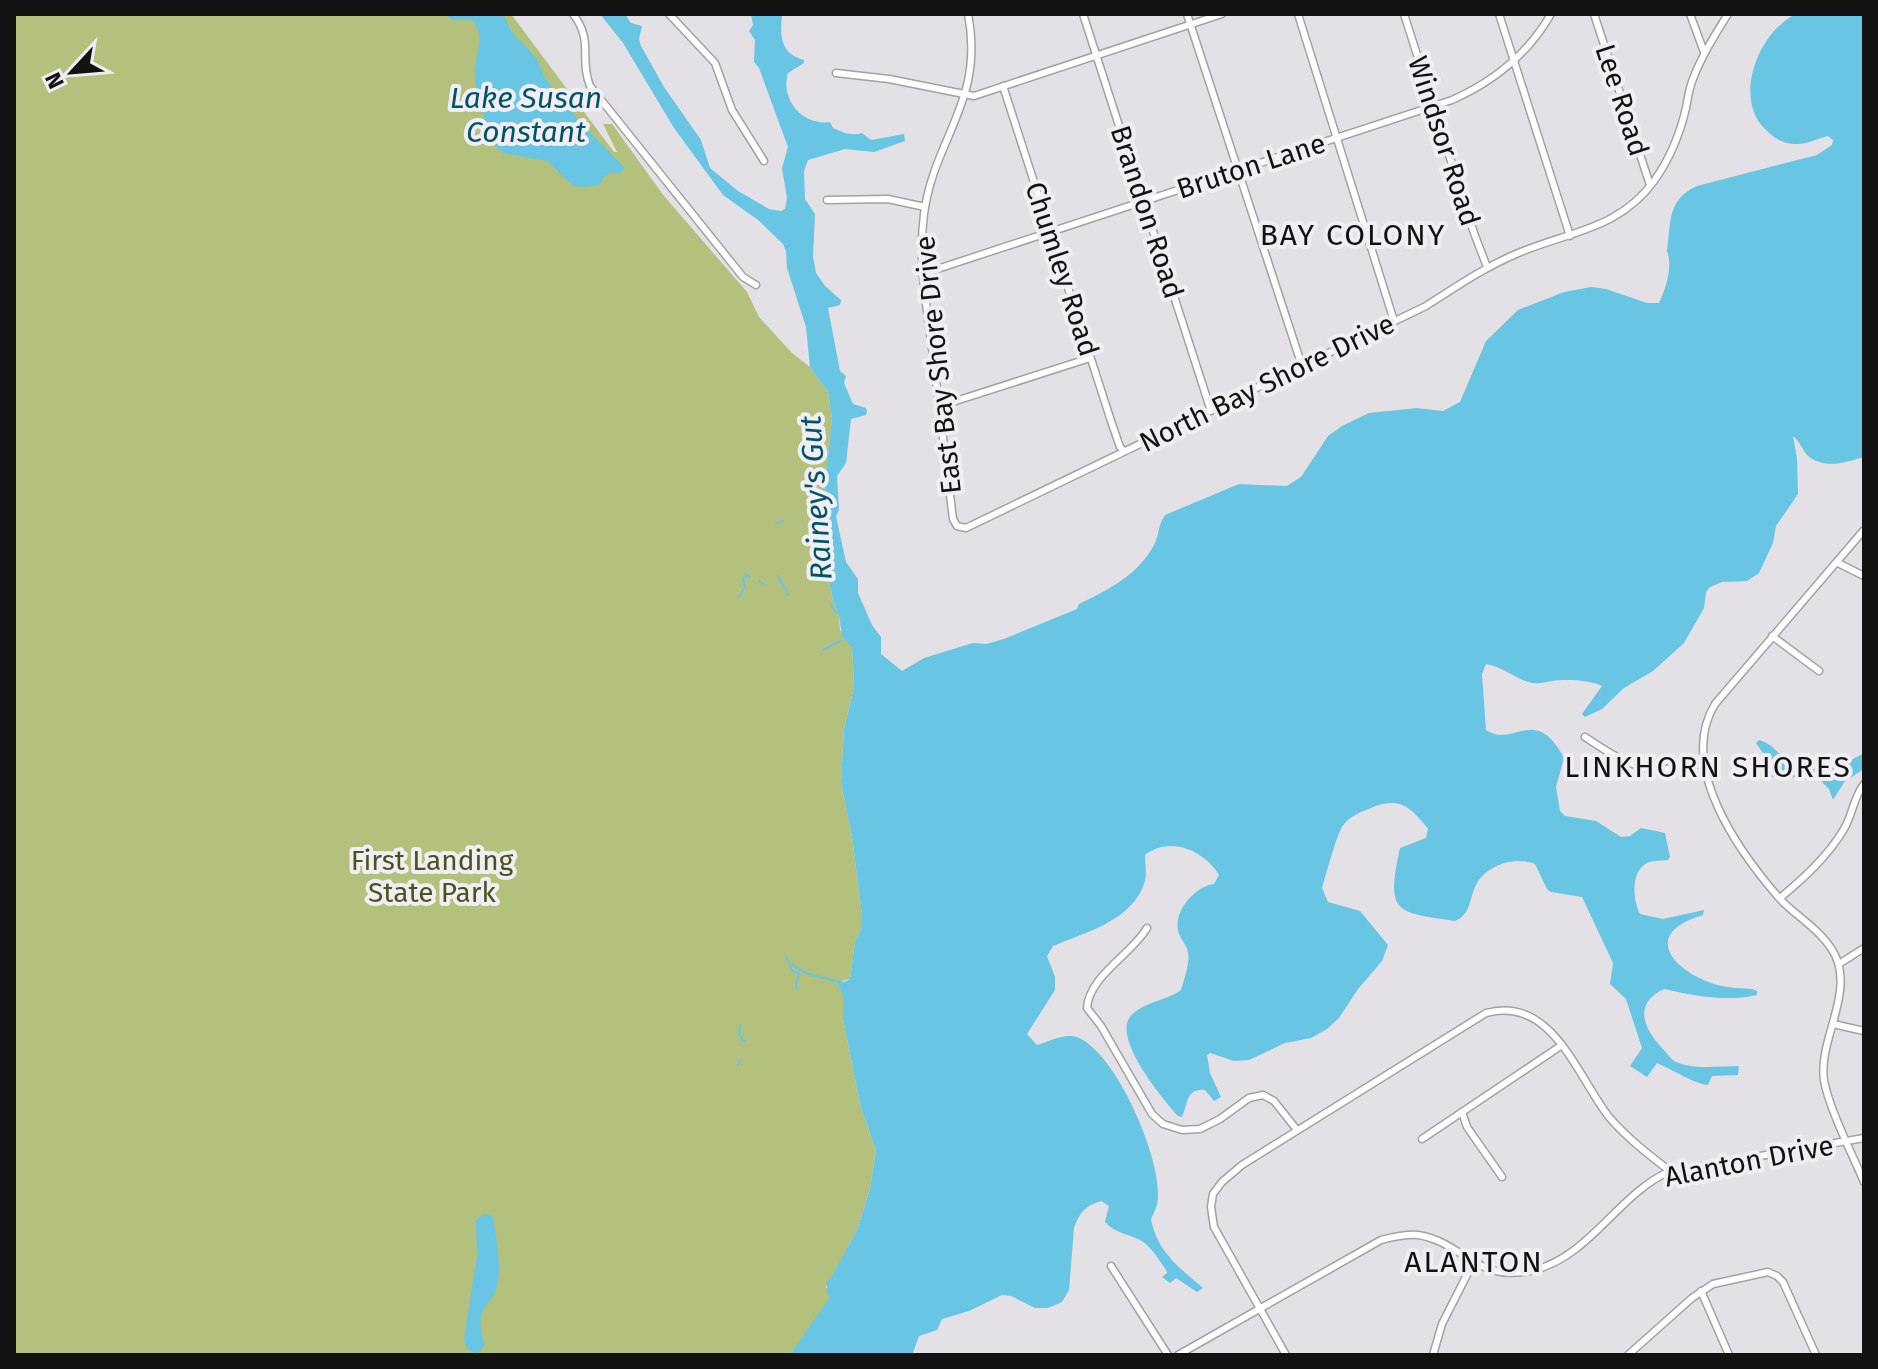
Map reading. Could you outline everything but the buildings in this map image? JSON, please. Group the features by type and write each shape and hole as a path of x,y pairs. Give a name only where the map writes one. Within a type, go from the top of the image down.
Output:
{"street":[{"path":"573,14 585,33 590,86 743,277 756,285"},
{"path":"669,14 715,63 732,110 764,161"},
{"name":"East Bay Shore Drive","path":"963,528 957,526 953,519 921,248 925,207 966,96 972,51 968,14"},
{"name":"Brandon Road","path":"1083,14 1211,411"},
{"path":"1187,14 1302,366"},
{"path":"836,73 889,79 966,96 978,95 1222,14"},
{"path":"1298,14 1394,321"},
{"name":"Windsor Road","path":"1404,14 1487,267"},
{"path":"1499,14 1570,236"},
{"name":"Bruton Lane","path":"922,274 1434,107 1485,85 1505,70 1530,46 1551,14"},
{"name":"Lee Road","path":"1594,14 1650,186"},
{"path":"1690,14 1704,53"},
{"name":"North Bay Shore Drive","path":"963,528 993,517 1426,306 1487,267 1532,247 1611,219 1650,186 1676,141 1693,79 1704,53 1728,14"},
{"name":"Chumley Road","path":"1003,86 1090,358 1124,451"},
{"path":"827,200 888,199 925,207"},
{"path":"940,406 1090,358"},
{"path":"1864,530 1711,711 1701,742 1708,782 1724,818 1780,898 1823,937 1839,964 1840,984 1824,1078 1864,1182"},
{"path":"1838,563 1864,576"},
{"path":"1772,636 1819,671"},
{"path":"1585,737 1618,759 1642,769 1680,768 1703,763"},
{"path":"1780,898 1805,877 1835,842 1847,824 1854,798 1864,784"},
{"path":"1147,928 1138,941 1112,964 1087,998 1087,1008 1101,1026 1154,1117 1175,1129 1200,1129 1249,1098 1263,1095 1274,1101 1297,1130"},
{"path":"1839,964 1864,948"},
{"path":"1286,1355 1216,1234 1212,1199 1216,1189 1229,1174 1338,1103 1488,1012 1524,1012 1543,1024 1562,1045 1620,1130 1670,1171"},
{"path":"1833,1024 1864,1031"},
{"path":"1422,1139 1562,1045"},
{"path":"1462,1112 1467,1127 1502,1177"},
{"name":"Alanton Drive","path":"1178,1355 1372,1244 1391,1237 1424,1237 1489,1270 1534,1270 1574,1251 1652,1180 1670,1171 1864,1138"},
{"path":"1433,1355 1442,1324 1473,1263"},
{"path":"1111,1266 1168,1355"},
{"path":"1628,1355 1701,1291 1722,1280 1758,1272 1768,1272 1783,1282 1816,1355"},
{"path":"1701,1291 1729,1355"}],"green space":[{"name":"First Landing State Park","path":"14,14 511,14 614,152 617,152 603,124 612,124 664,196 747,292 759,317 792,353 810,367 828,392 832,418 822,512 833,600 839,614 840,630 852,648 854,687 844,729 841,782 862,915 850,979 837,982 843,995 843,1019 861,1108 876,1150 870,1189 857,1230 826,1287 832,1296 790,1355 14,1355"}],"water":[{"name":"Lake Susan Constant","path":"443,14 503,14 512,32 537,59 545,78 580,122 625,168 618,174 610,172 599,185 573,186 547,161 503,153 496,147 478,98 475,68 479,37 476,25 472,20 454,20"},
{"path":"600,14 625,14 631,23 642,26 641,46 664,87 701,140 710,168 738,191 769,209 785,209 787,198 782,168 788,147 759,68 754,62 755,40 749,31 753,25 751,14 782,14 783,43 790,53 804,60 788,73 786,83 791,101 803,115 811,120 830,122 833,128 844,133 862,133 871,140 904,134 905,141 874,152 845,149 808,160 804,171 805,199 815,214 813,257 816,273 841,300 840,305 828,308 840,371 846,376 844,383 853,404 867,411 866,415 851,419 846,463 837,476 839,510 836,516 846,562 858,579 858,593 872,625 881,637 881,654 902,671 924,658 973,643 986,644 1004,639 1077,609 1079,604 1111,587 1140,565 1154,545 1165,515 1239,484 1287,486 1301,477 1328,436 1342,426 1369,413 1417,408 1443,411 1460,402 1486,341 1518,310 1564,292 1591,287 1647,303 1659,303 1669,271 1667,251 1672,213 1687,191 1817,155 1832,145 1833,140 1828,136 1802,144 1784,142 1768,132 1755,115 1751,83 1755,65 1772,34 1797,14 1864,14 1864,457 1836,464 1822,463 1808,456 1793,436 1798,494 1776,526 1773,543 1759,573 1747,581 1722,582 1710,587 1706,592 1704,608 1684,643 1653,671 1624,688 1602,709 1585,717 1582,714 1602,686 1597,684 1571,680 1533,683 1486,664 1482,674 1486,730 1505,735 1524,730 1543,733 1564,758 1556,787 1560,811 1565,816 1596,821 1621,837 1630,836 1641,828 1665,833 1670,857 1647,863 1635,879 1640,914 1663,919 1704,910 1703,915 1673,931 1668,941 1669,951 1685,969 1698,977 1723,986 1752,989 1757,991 1757,995 1722,998 1664,989 1648,1002 1644,1017 1656,1041 1674,1061 1699,1067 1739,1066 1738,1075 1712,1076 1708,1085 1657,1063 1647,1077 1630,1066 1642,1048 1626,999 1610,984 1613,963 1582,897 1551,892 1535,864 1511,862 1488,871 1474,888 1464,914 1455,921 1419,915 1399,906 1394,886 1400,848 1426,838 1428,829 1404,806 1389,803 1360,812 1344,824 1322,888 1328,902 1360,911 1388,945 1382,961 1339,1018 1311,1038 1285,1043 1249,1060 1234,1061 1210,1053 1207,1055 1210,1073 1221,1097 1214,1101 1205,1090 1194,1092 1182,1117 1178,1116 1142,1069 1128,1040 1127,1027 1135,1012 1181,990 1188,957 1178,930 1179,915 1194,894 1214,884 1219,875 1196,853 1186,848 1165,846 1145,855 1145,881 1130,906 1107,923 1053,946 1047,956 1055,977 1055,990 1027,1034 1037,1045 1074,1036 1093,1048 1108,1064 1134,1108 1152,1157 1158,1196 1151,1219 1158,1241 1203,1288 1197,1292 1176,1278 1170,1283 1162,1277 1166,1270 1148,1246 1105,1222 1109,1206 1101,1201 1084,1210 1074,1228 1069,1290 1062,1302 1048,1308 1035,1308 1002,1295 969,1311 942,1319 937,1330 919,1336 912,1355 790,1355 830,1297 827,1281 857,1230 870,1189 876,1150 861,1108 843,1019 843,996 837,982 850,979 862,915 841,782 844,729 854,687 852,648 842,636 833,600 822,512 832,418 828,392 810,367 806,327 787,268 783,244 758,220 723,195 674,128 623,43"},
{"path":"1759,740 1798,767 1817,769 1838,765 1864,753 1864,769 1845,781 1833,800 1829,789 1820,780 1768,775 1765,769 1767,759 1756,743"},
{"path":"486,1213 493,1217 499,1273 496,1290 482,1314 481,1331 485,1345 477,1354 467,1349 464,1338 477,1256 476,1220"}],"waterway":[{"path":"776,523 783,521"},
{"path":"745,574 750,577"},
{"path":"739,597 745,587 743,578 747,575"},
{"path":"778,576 788,595"},
{"path":"759,581 764,584"},
{"path":"831,604 839,613"},
{"path":"823,650 840,641"},
{"path":"786,956 792,971 799,973 797,989"},
{"path":"792,964 809,974 839,982"},
{"path":"740,1025 739,1034 746,1041"},
{"path":"738,1065 741,1059"}],"district":[{"name":"BAY COLONY","path":"1353,235"},
{"name":"LINKHORN SHORES","path":"1708,767"},
{"name":"ALANTON","path":"1474,1262"}],"water label":[{"name":"Rainey's Gut","path":"816,498"}]}
